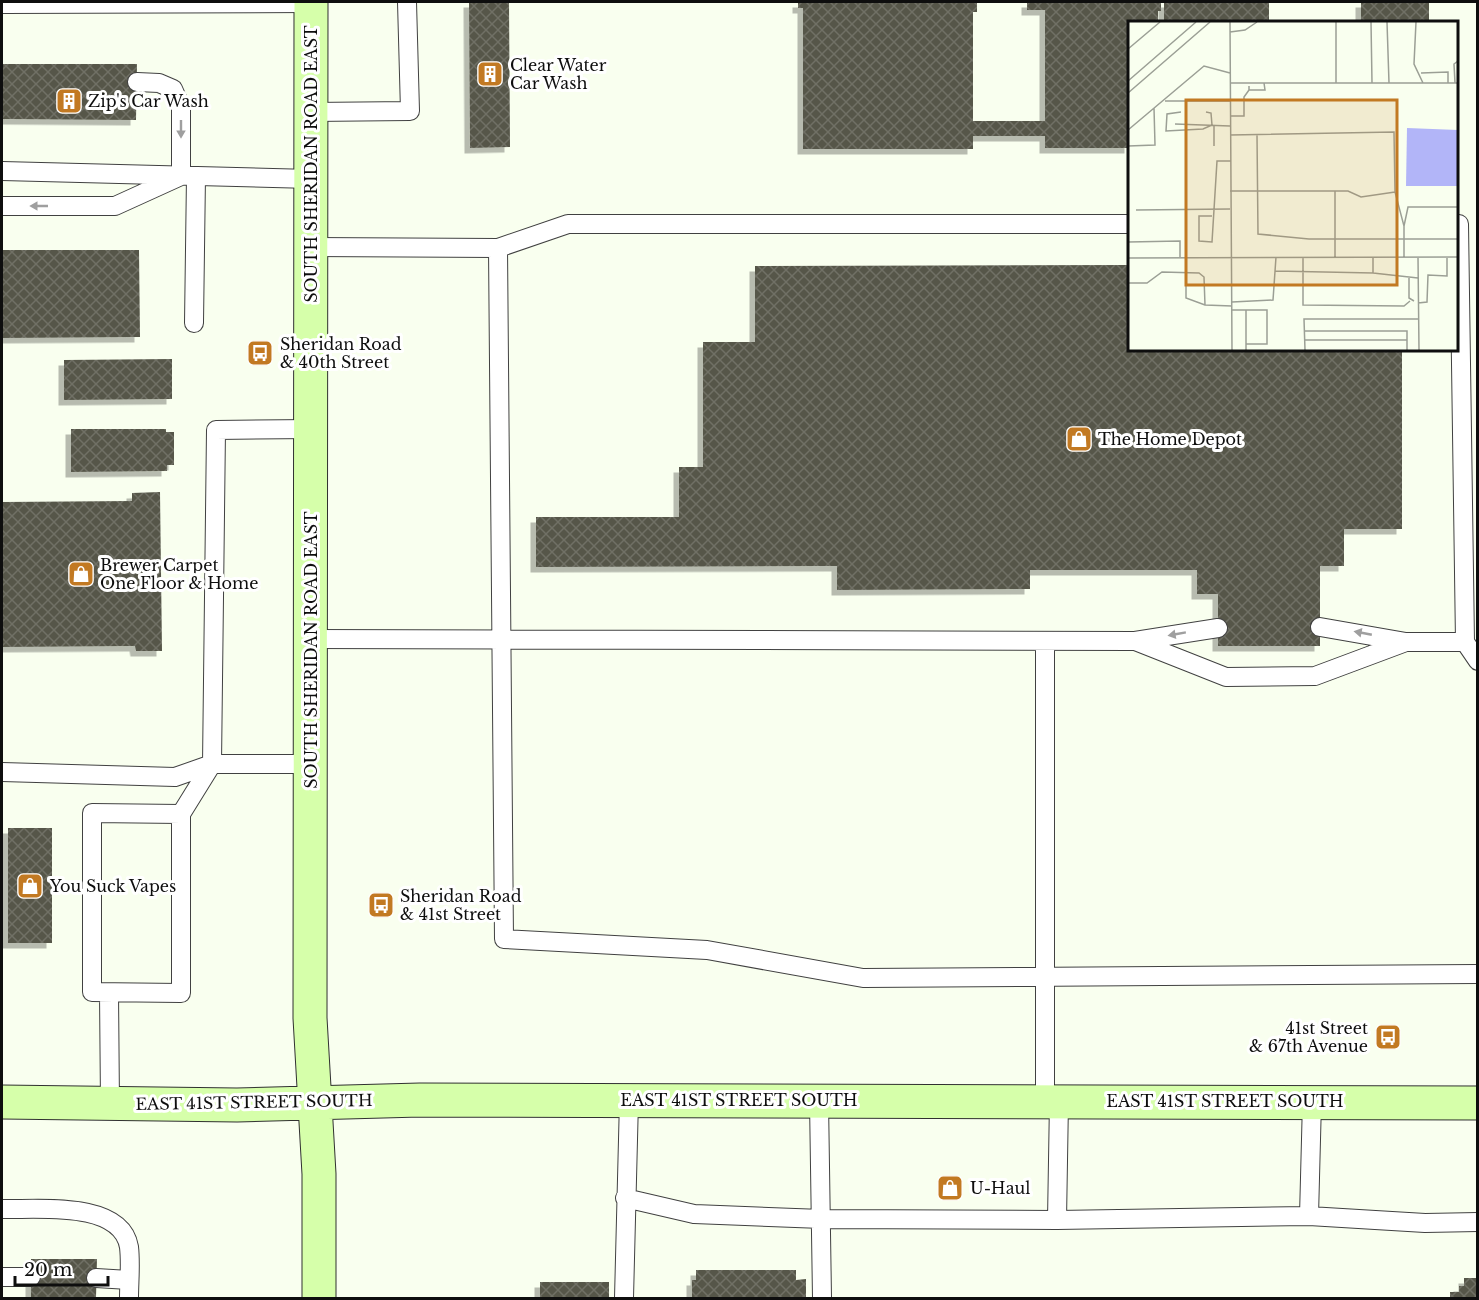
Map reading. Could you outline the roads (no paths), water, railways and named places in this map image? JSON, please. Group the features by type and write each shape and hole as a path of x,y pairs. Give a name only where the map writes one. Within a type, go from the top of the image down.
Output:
{"main road":[{"name":"SOUTH SHERIDAN ROAD EAST","path":"311,2 310,1018 319,1174 319,1299"},
{"name":"EAST 41ST STREET SOUTH","path":"2,1102 110,1104 629,1100 1478,1102"}],"lane":[{"path":"2,4 311,2"},
{"path":"311,112 410,111 407,2"},
{"path":"137,82 159,84 173,89 181,107 188,176 194,323"},
{"path":"2,171 311,179"},
{"path":"2,206 115,206 188,176"},
{"path":"311,247 498,248 568,224 1128,224"},
{"path":"1458,224 1465,642 1478,661"},
{"path":"498,248 504,939 707,950 863,978 1478,974"},
{"path":"181,814 92,813 92,992 180,993 181,814 212,764 216,430 312,429"},
{"path":"1320,627 1406,642 1465,642"},
{"path":"311,639 1135,641 1218,628"},
{"path":"1046,641 1046,977 1057,1220"},
{"path":"1135,641 1226,677 1315,676 1406,642"},
{"path":"2,772 176,777 212,764 311,764"},
{"path":"109,993 110,1104"},
{"path":"624,1299 629,1100"},
{"path":"819,1101 822,1299"},
{"path":"1309,1216 1312,1101"},
{"path":"625,1198 694,1214 822,1219 1057,1220 1309,1216 1425,1223 1478,1222"},
{"path":"2,1209 93,1212 115,1224 129,1245 129,1299"},
{"path":"2,1277 31,1277"},
{"path":"96,1278 129,1280"}],"place":[{"name":"Clear Water Car Wash","path":"490,74"},
{"name":"Zip's Car Wash","path":"69,101"},
{"name":"Sheridan Road & 40th Street","path":"260,353"},
{"name":"The Home Depot","path":"1079,439"},
{"name":"Brewer Carpet One Floor & Home","path":"81,574"},
{"name":"You Suck Vapes","path":"30,886"},
{"name":"Sheridan Road & 41st Street","path":"381,905"},
{"name":"41st Street & 67th Avenue","path":"1388,1037"},
{"name":"U-Haul","path":"950,1188"}]}
